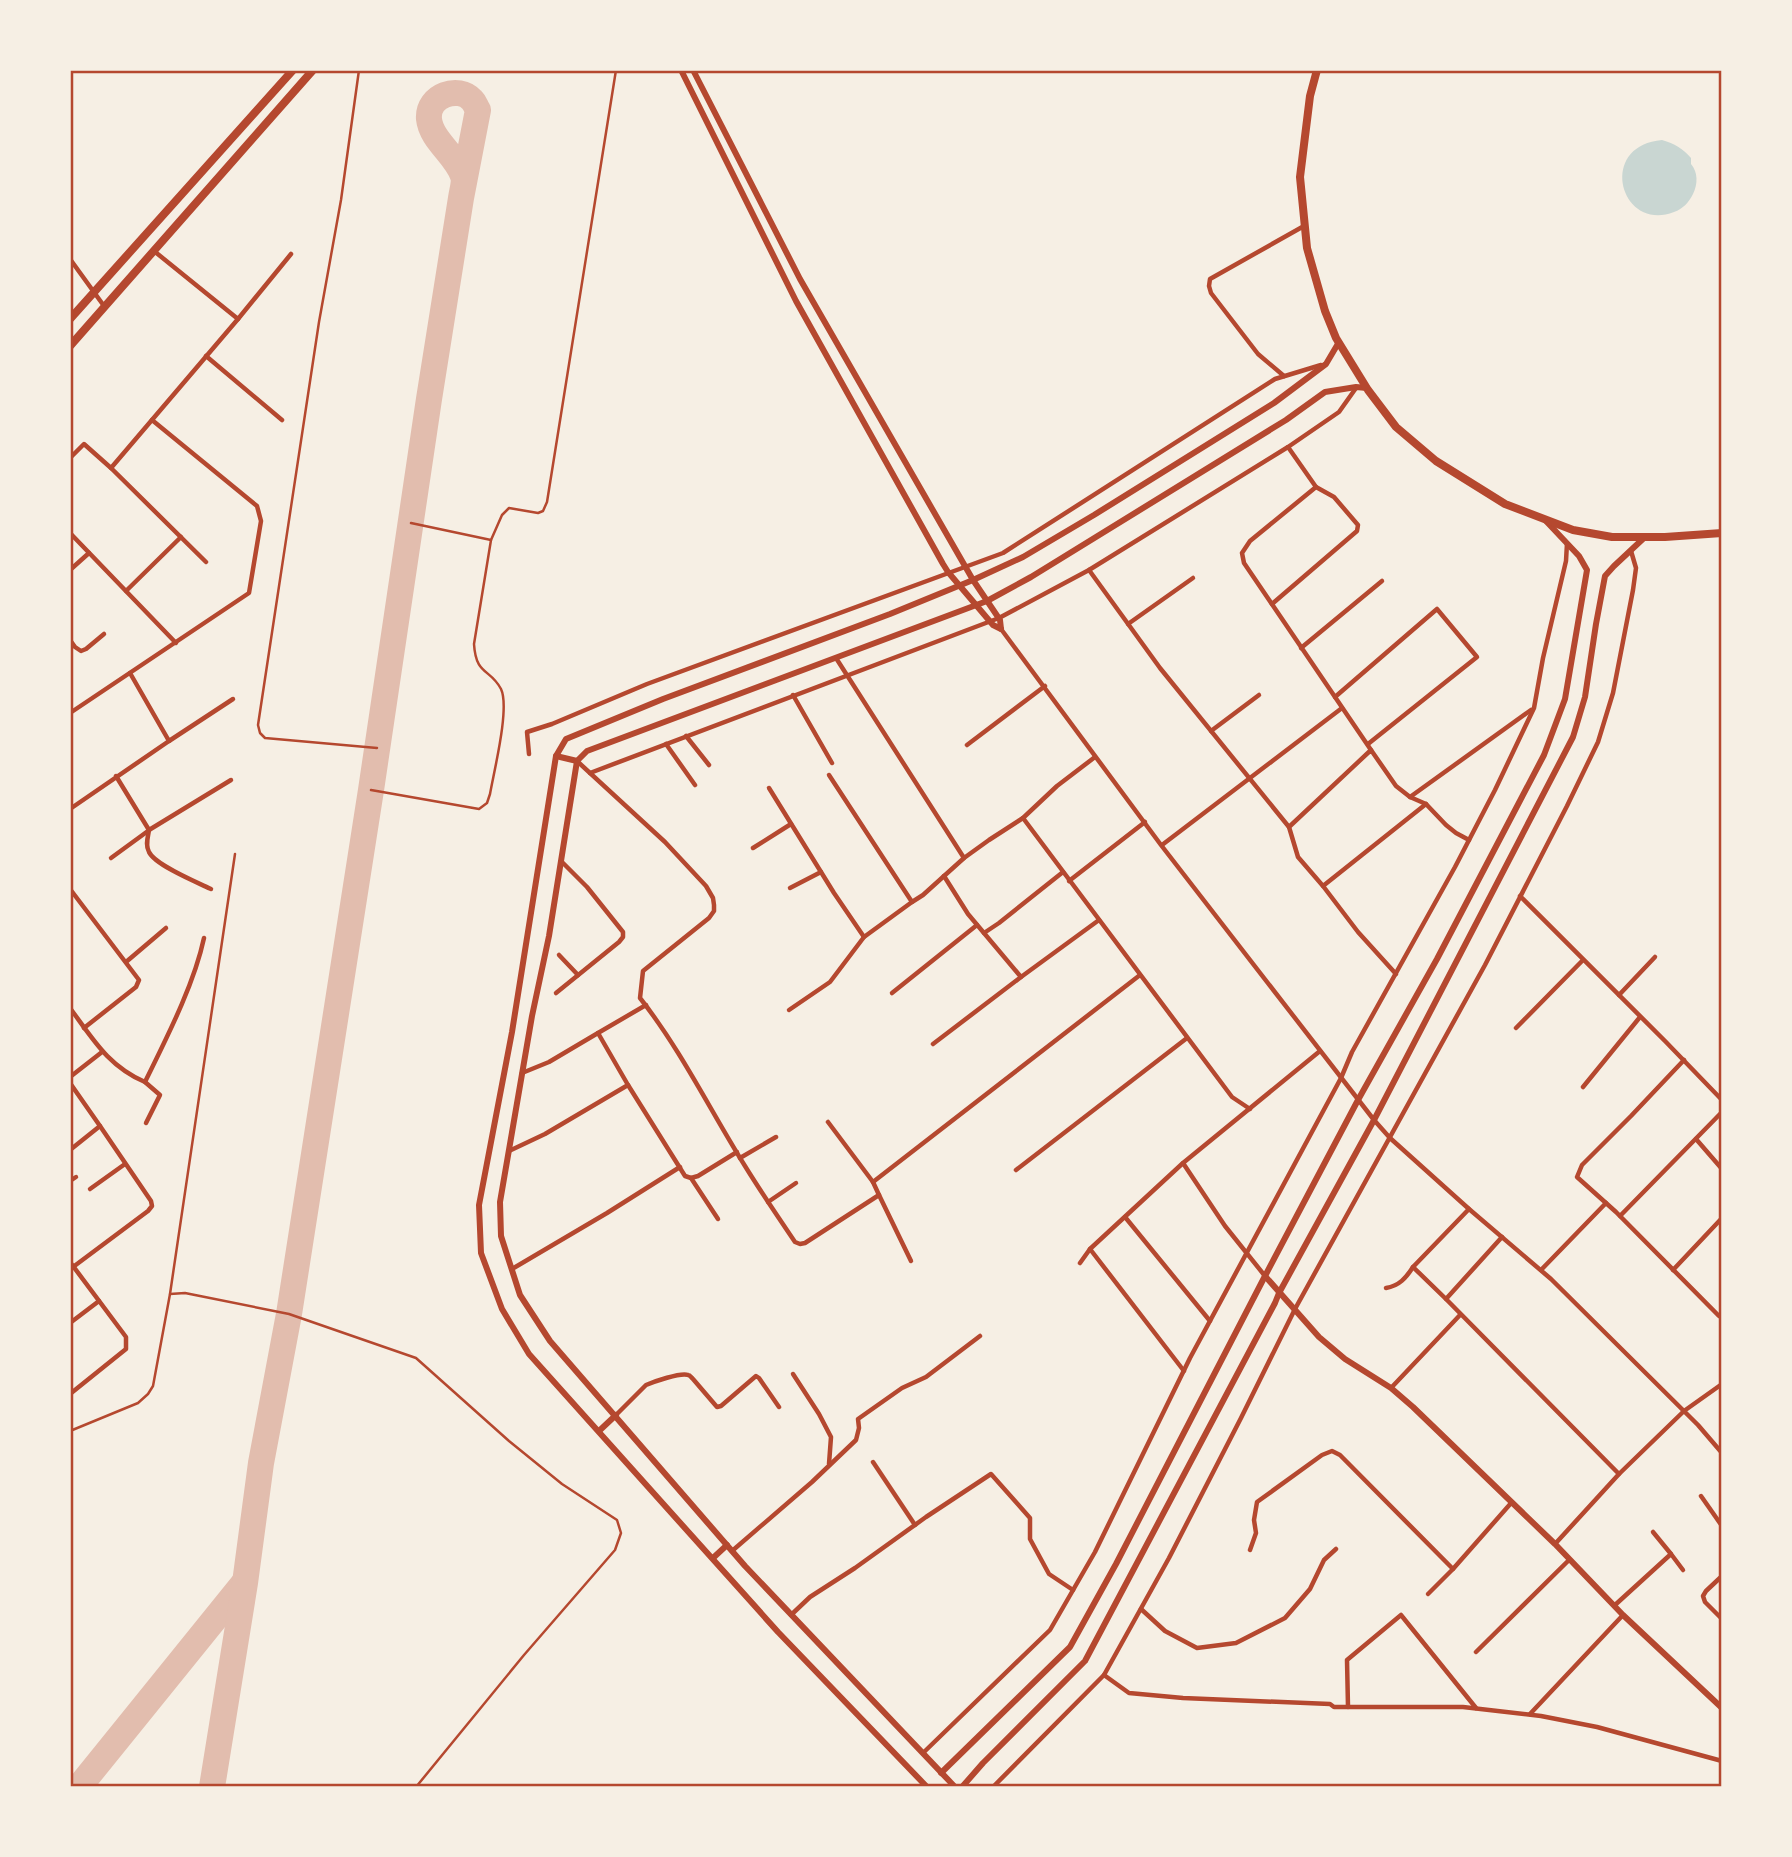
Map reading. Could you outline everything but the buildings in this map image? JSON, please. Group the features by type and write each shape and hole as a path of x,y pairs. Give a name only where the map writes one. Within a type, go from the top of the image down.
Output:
{"main road":[{"path":"70,319 293,70"},
{"path":"70,346 313,70"},
{"path":"1317,70 1310,96 1300,177 1307,248 1325,311 1339,342 1367,388 1396,426 1436,461 1505,505 1573,530 1612,537 1722,533"}],"street":[{"path":"681,70 796,301 948,572 990,622 1002,629"},
{"path":"693,70 800,279 973,580 999,618 1002,629 1095,757 1390,1138 1541,1269 1684,1411 1722,1453"},
{"path":"1284,376 1258,354 1209,286 1210,279 1305,226"},
{"path":"153,250 237,319"},
{"path":"111,468 291,254"},
{"path":"70,259 105,307"},
{"path":"927,1787 778,1632 529,1354 502,1309 481,1253 480,1205 512,1032 556,756 566,739 959,586 1023,558 1274,403 1325,364 1339,342"},
{"path":"206,356 282,420"},
{"path":"529,754 527,732 647,684 1003,553 1275,379 1325,364"},
{"path":"590,773 999,618 1089,570 1288,447 1339,412 1356,387"},
{"path":"950,1785 730,1548 550,1341 520,1295 501,1236 500,1202 549,936 577,761 587,751 987,601 1031,577 1286,420 1325,392 1367,388"},
{"path":"70,713 249,593 261,521 257,506 152,420"},
{"path":"70,458 84,444 206,562"},
{"path":"1272,604 1357,531 1358,524 1334,497 1316,487 1288,447"},
{"path":"1316,487 1250,541 1242,553 1244,563 1396,786 1410,797 1426,804 1446,825 1469,839"},
{"path":"941,1773 1070,1647 1358,1100 1437,959 1544,755 1565,699 1587,570 1579,556 1544,519"},
{"path":"70,533 176,643"},
{"path":"126,591 181,537"},
{"path":"962,1787 1085,1661 1279,1293 1374,1120 1573,737 1585,697 1605,576 1646,537"},
{"path":"922,1753 1050,1630 1120,1504 1210,1321 1495,790 1534,708 1566,561 1567,542"},
{"path":"993,1787 1104,1675 1169,1558 1294,1309 1485,965 1598,742 1612,693 1633,590 1636,568 1631,550"},
{"path":"70,570 89,553"},
{"path":"1089,570 1160,667 1289,827 1298,857 1395,974"},
{"path":"1128,624 1193,578"},
{"path":"1301,648 1382,581"},
{"path":"1289,827 1369,747 1477,657 1437,609 1335,697"},
{"path":"70,640 81,651 104,634"},
{"path":"836,657 964,858"},
{"path":"130,673 169,741"},
{"path":"967,745 1045,686"},
{"path":"793,695 832,763"},
{"path":"1211,731 1259,695"},
{"path":"70,809 233,699"},
{"path":"1161,845 1342,708"},
{"path":"1410,797 1534,708"},
{"path":"687,736 709,765"},
{"path":"666,744 695,785"},
{"path":"556,756 577,761 664,842 706,886 713,898 714,911 709,918 643,971 640,998 676,1050 795,1242 805,1243 879,1195"},
{"path":"789,1010 830,982 864,937 923,895 964,858 1023,818 1057,786 1095,757"},
{"path":"829,775 912,902"},
{"path":"116,776 149,830 148,852 156,861 211,889"},
{"path":"111,858 149,830 231,780"},
{"path":"768,788 864,937"},
{"path":"1323,886 1426,804"},
{"path":"1023,818 1232,1097 1250,1109"},
{"path":"1069,881 1145,822"},
{"path":"753,848 791,824"},
{"path":"556,993 623,937 623,932 561,861"},
{"path":"790,888 821,872"},
{"path":"984,933 1063,872"},
{"path":"944,876 968,914 1021,977"},
{"path":"70,889 139,980 136,987 84,1028"},
{"path":"1520,896 1722,1100"},
{"path":"933,1044 1099,920"},
{"path":"892,993 978,925"},
{"path":"126,962 166,928"},
{"path":"145,1082 195,970 204,938"},
{"path":"559,955 578,975"},
{"path":"1619,995 1655,957"},
{"path":"1516,1028 1583,960"},
{"path":"873,1182 1140,975"},
{"path":"522,1073 550,1062 646,1005"},
{"path":"70,1008 102,1052 126,1074 145,1082 160,1095 146,1123"},
{"path":"1583,1087 1640,1017"},
{"path":"598,1033 685,1176 698,1176 776,1137"},
{"path":"1016,1170 1187,1038"},
{"path":"1080,1264 1090,1249 1183,1163 1320,1051"},
{"path":"70,1077 102,1052"},
{"path":"1684,1060 1582,1165 1577,1177 1721,1316"},
{"path":"70,1083 152,1206 72,1264 126,1337 127,1349 70,1394"},
{"path":"508,1152 545,1134 628,1085"},
{"path":"1620,1216 1722,1112"},
{"path":"828,1122 873,1182 911,1261"},
{"path":"70,1150 100,1126"},
{"path":"1696,1139 1722,1170"},
{"path":"1183,1163 1225,1226 1279,1293 1320,1337 1346,1359 1391,1388 1555,1544 1623,1615 1721,1706"},
{"path":"90,1189 125,1164"},
{"path":"512,1269 680,1167"},
{"path":"70,1181 76,1177"},
{"path":"691,1178 718,1219"},
{"path":"768,1202 796,1183"},
{"path":"1541,1269 1606,1203"},
{"path":"1386,1288 1401,1281 1469,1209"},
{"path":"1125,1217 1210,1321"},
{"path":"1673,1270 1722,1218"},
{"path":"1446,1299 1502,1237"},
{"path":"1090,1249 1184,1371"},
{"path":"1413,1267 1619,1474"},
{"path":"70,1323 99,1301"},
{"path":"1391,1388 1460,1315"},
{"path":"713,1558 730,1548 829,1466 856,1440 858,1419 902,1388 926,1377 980,1336"},
{"path":"599,1431 646,1385 682,1374 693,1379 718,1407 756,1376 779,1407"},
{"path":"793,1374 831,1437 829,1466"},
{"path":"1555,1544 1619,1474 1684,1411 1722,1384"},
{"path":"1250,1550 1256,1532 1254,1510 1257,1502 1322,1455 1332,1451 1340,1455 1453,1569"},
{"path":"873,1462 915,1525"},
{"path":"791,1615 810,1597 991,1474 1030,1518 1030,1539 1049,1574 1073,1590"},
{"path":"1701,1496 1722,1526"},
{"path":"1428,1594 1512,1502"},
{"path":"1653,1532 1683,1570"},
{"path":"1140,1609 1166,1631 1197,1648 1237,1643 1285,1618 1310,1589 1324,1560 1336,1549"},
{"path":"1615,1605 1671,1555"},
{"path":"1476,1652 1569,1560"},
{"path":"1722,1577 1703,1596 1705,1602 1722,1619"},
{"path":"1348,1707 1347,1660 1401,1615 1476,1708"},
{"path":"1530,1714 1623,1615"},
{"path":"1104,1675 1129,1693 1183,1698 1330,1704 1334,1707 1476,1708 1530,1714 1597,1727 1722,1761"}],"lane":[{"path":"359,70 258,725 265,738 377,748"},
{"path":"371,790 479,809 487,803 503,726 503,696 500,688 480,668 474,655 474,643 491,540 502,515 509,508 538,513 547,502 616,70"},
{"path":"411,523 491,540"},
{"path":"70,1431 138,1403 153,1386 170,1294 235,854"},
{"path":"170,1294 185,1293 289,1314 415,1359 562,1484 617,1520 621,1533 615,1550 524,1654 416,1787"},
{"path":"787,1787 814,1787"}],"shaded area":[{"path":"1662,140 1678,147 1691,158 1696,182 1695,190 1683,207 1674,212 1656,215 1640,210 1630,200 1623,186 1623,171 1629,157 1641,146"}],"taxiway":[{"path":"212,1787 245,1583 261,1463 289,1314 371,790 429,399 478,110 466,96 452,93 438,98 433,104 429,119 434,134 463,176 461,198"},
{"path":"79,1787 243,1584"}]}
